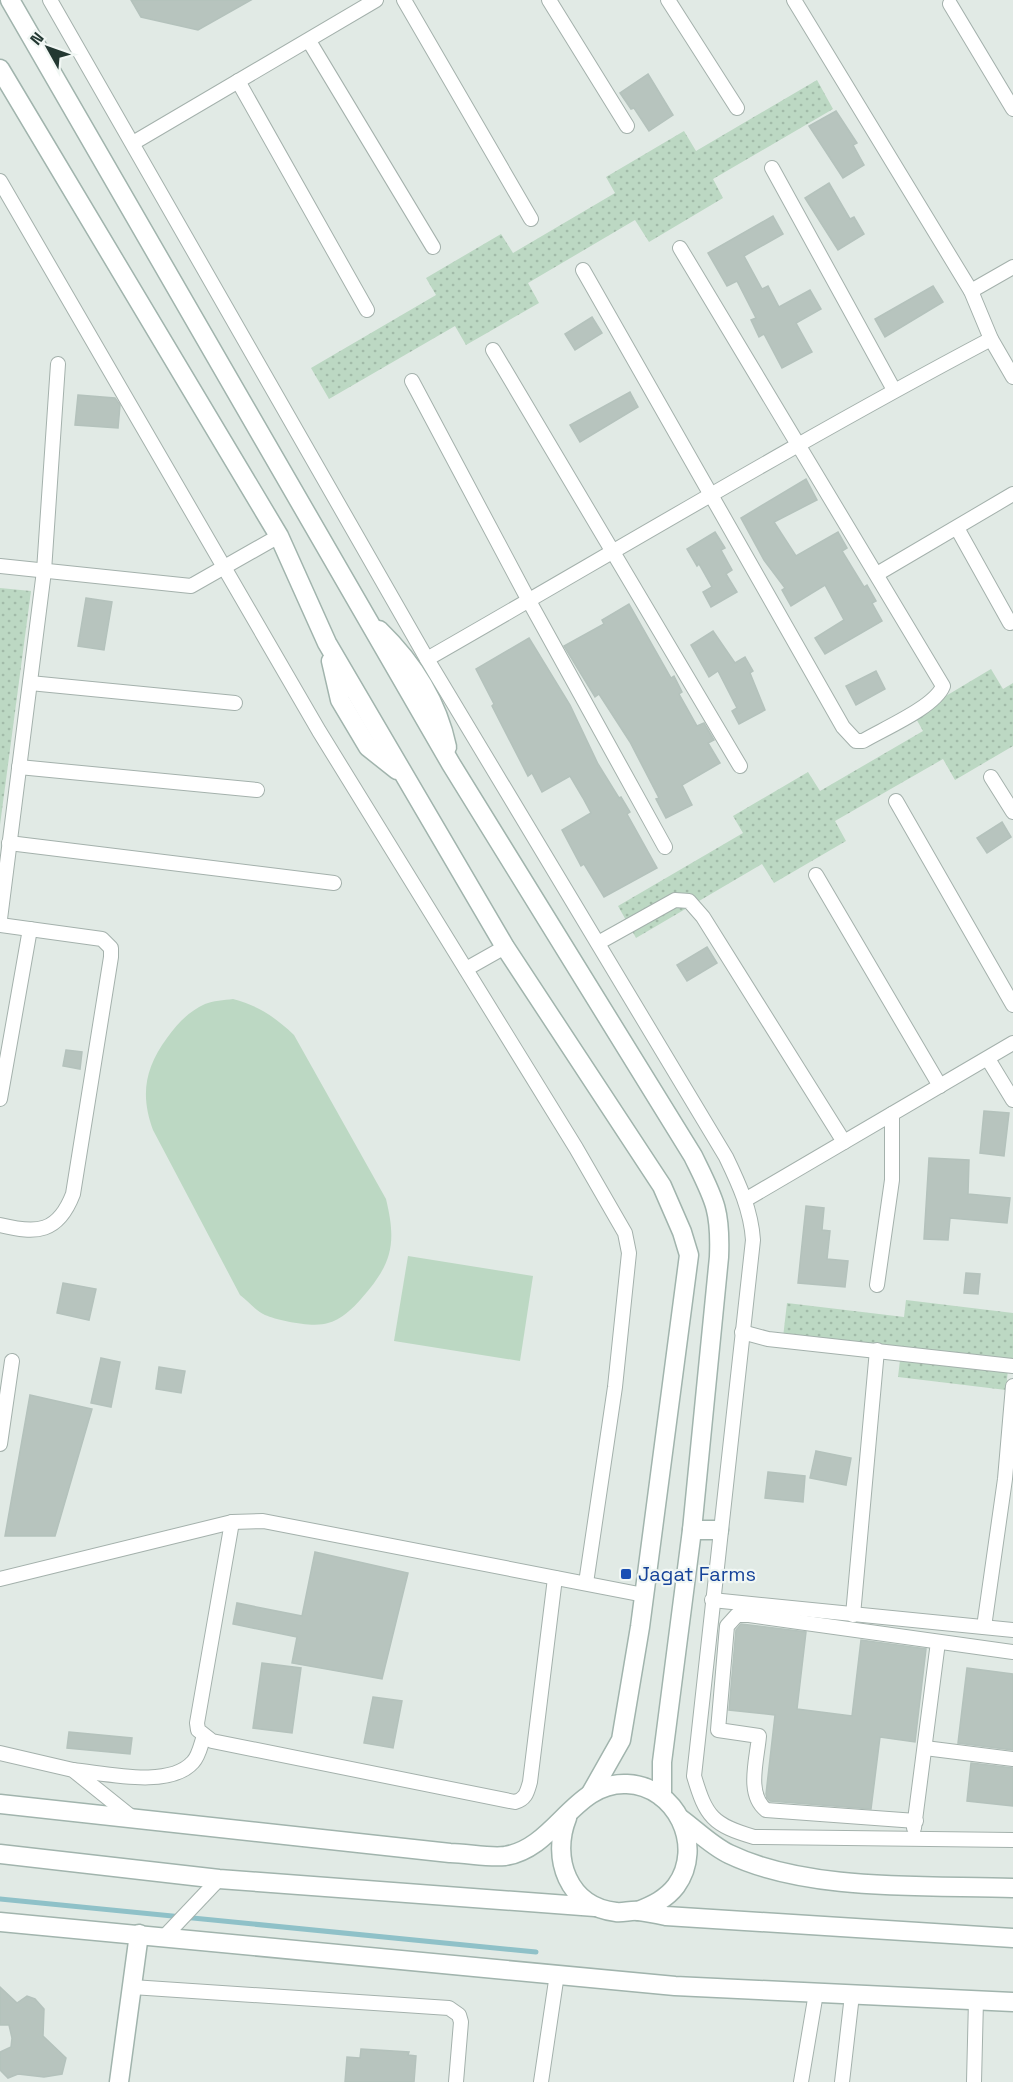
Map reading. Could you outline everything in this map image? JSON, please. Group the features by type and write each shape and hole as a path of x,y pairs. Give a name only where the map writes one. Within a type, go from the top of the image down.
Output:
{"street":[{"path":"10,0 451,764 693,1156 716,1202 721,1223 720,1257 692,1530 662,1762 662,1797"},
{"path":"50,0 427,659 726,1156 745,1200 752,1221 753,1240 719,1530 694,1776 702,1805 711,1818 729,1830 754,1837 1013,1840"},
{"path":"133,143 376,0"},
{"path":"404,0 531,219"},
{"path":"549,0 627,126"},
{"path":"668,0 737,108"},
{"path":"794,0 971,291 991,339 1013,376"},
{"path":"950,4 1013,109"},
{"path":"309,41 433,247"},
{"path":"0,69 279,536 327,643 340,700 368,747 406,776 505,947 662,1186 682,1232 688,1255 644,1595 621,1740 591,1793 539,1842 505,1856 0,1804"},
{"path":"238,81 367,310"},
{"path":"772,168 894,390"},
{"path":"0,180 319,731 576,1148 625,1233 627,1243 615,1387 586,1583"},
{"path":"582,270 843,727 856,741 863,741 926,705 940,694 943,686 904,625 877,574 680,248"},
{"path":"971,291 1013,267"},
{"path":"427,659 612,550 894,390 991,339"},
{"path":"493,350 740,766"},
{"path":"0,919 44,571 58,364"},
{"path":"412,381 528,601 664,847"},
{"path":"877,574 1013,494"},
{"path":"957,528 1010,623"},
{"path":"0,566 191,586 279,536"},
{"path":"30,683 235,703"},
{"path":"19,767 257,790"},
{"path":"991,777 1013,812"},
{"path":"896,801 1013,1005"},
{"path":"9,843 334,883"},
{"path":"816,875 940,1086"},
{"path":"598,943 675,900 689,901 709,926 843,1142"},
{"path":"0,924 102,939 111,948 73,1194 69,1205 56,1222 44,1228 24,1231 0,1225"},
{"path":"0,1099 30,929"},
{"path":"466,969 505,947"},
{"path":"745,1200 1013,1043"},
{"path":"988,1059 1013,1100"},
{"path":"877,1286 892,1180 891,1114"},
{"path":"742,1332 768,1339 1013,1366"},
{"path":"853,1615 877,1350"},
{"path":"0,1444 12,1361"},
{"path":"984,1627 1005,1479 1013,1386"},
{"path":"0,1579 232,1522 277,1522 644,1595"},
{"path":"232,1522 197,1723 198,1730 212,1741 504,1800 521,1801 527,1793 530,1782 555,1578"},
{"path":"692,1530 719,1530"},
{"path":"712,1600 1013,1630"},
{"path":"916,1821 766,1810 757,1803 754,1790 759,1736 718,1730 727,1626 736,1616 749,1615 1013,1652"},
{"path":"913,1839 939,1642"},
{"path":"0,1753 73,1770 153,1778 182,1771 195,1761 204,1736"},
{"path":"925,1748 1013,1759"},
{"path":"73,1770 134,1819"},
{"path":"591,1793 608,1786 627,1784 645,1788 662,1797 681,1819 727,1853 779,1874 867,1883 1013,1888"},
{"path":"568,1815 560,1835 559,1856 565,1877 577,1894 595,1906"},
{"path":"638,1911 659,1901 676,1885 681,1875 686,1864 687,1841 681,1819"},
{"path":"0,1854 219,1879 595,1906 616,1912 638,1911 666,1916 1013,1938"},
{"path":"171,1930 219,1879"},
{"path":"0,1922 139,1935 171,1930 675,1986 1013,2002"},
{"path":"119,2082 139,1935"},
{"path":"541,2082 557,1974"},
{"path":"132,1986 449,2008 459,2015 461,2022 456,2082"},
{"path":"801,2082 816,1993"},
{"path":"842,2082 852,1995"},
{"path":"974,2082 976,2000"}],"green space":[{"path":"817,80 833,109 713,179 723,198 649,242 635,220 528,283 539,303 466,345 455,326 329,399 311,368 436,295 426,278 501,234 513,253 615,193 606,177 684,131 696,151"},
{"path":"0,588 31,591 0,825"},
{"path":"991,669 1003,689 1013,683 1013,746 955,780 943,759 835,821 846,841 774,883 762,864 636,938 618,906 743,833 733,816 808,772 820,791 923,731 914,715"},
{"path":"233,999 266,1013 294,1035 386,1199 391,1241 380,1275 354,1306 342,1316 328,1323 306,1324 271,1317 258,1311 240,1295 153,1130 149,1117 146,1093 149,1071 167,1038 184,1018 199,1007 211,1002"},
{"path":"408,1256 533,1276 520,1361 394,1341"},
{"path":"906,1300 1013,1313 1013,1370 1008,1369 1006,1390 898,1377 900,1360 782,1346 787,1303 904,1317"}],"building":[{"path":"131,0 251,0 198,30 141,17"},
{"path":"648,74 673,115 649,131 634,108 631,109 620,93"},
{"path":"836,111 857,143 853,145 864,165 843,178 809,126"},
{"path":"829,183 850,219 854,217 864,234 838,250 805,198"},
{"path":"773,216 783,234 744,256 762,289 768,286 779,307 810,290 821,309 796,323 812,352 782,368 764,334 759,337 751,320 756,318 737,281 727,286 708,253"},
{"path":"933,286 943,302 885,337 875,319"},
{"path":"592,317 602,333 575,350 565,334"},
{"path":"630,392 638,407 580,442 570,425"},
{"path":"78,395 115,398 120,405 118,428 75,425"},
{"path":"806,479 817,500 774,522 796,556 838,532 847,548 842,551 864,587 867,585 876,601 872,603 882,621 825,654 815,638 844,620 825,585 791,606 782,590 785,588 764,560 741,518"},
{"path":"715,532 725,548 721,550 732,570 726,574 737,592 711,607 703,592 712,587 687,549"},
{"path":"86,598 112,602 104,650 78,646"},
{"path":"629,604 671,678 674,676 682,692 679,694 697,726 704,723 714,740 708,743 720,763 682,785 692,805 666,818 656,799 659,798 630,742 599,694 595,697 564,646 604,624 602,620"},
{"path":"713,631 735,663 745,657 753,671 750,673 765,710 739,724 732,711 737,708 718,671 709,677 691,645"},
{"path":"529,638 570,705 598,764 630,812 627,814 657,868 604,897 584,864 581,866 562,830 591,813 583,798 570,776 542,792 532,773 528,776 476,669"},
{"path":"876,671 885,689 856,705 846,686"},
{"path":"1002,822 1011,837 987,853 977,838"},
{"path":"707,947 717,963 687,981 677,965"},
{"path":"66,1050 82,1052 80,1069 63,1066"},
{"path":"984,1111 1009,1113 1004,1156 980,1153"},
{"path":"929,1158 969,1160 968,1194 1010,1198 1007,1223 950,1218 948,1240 924,1239"},
{"path":"806,1206 824,1208 822,1230 830,1231 827,1259 848,1261 845,1287 798,1283"},
{"path":"966,1273 980,1274 978,1294 964,1293"},
{"path":"63,1283 96,1289 89,1320 57,1313"},
{"path":"101,1358 120,1362 111,1407 91,1403"},
{"path":"159,1367 185,1371 181,1393 156,1389"},
{"path":"30,1395 92,1409 55,1536 5,1536"},
{"path":"816,1451 851,1458 846,1485 810,1478"},
{"path":"768,1472 805,1476 803,1502 765,1498"},
{"path":"315,1552 408,1573 382,1679 292,1663 297,1637 233,1624 237,1603 302,1616"},
{"path":"741,1624 806,1632 797,1709 852,1716 861,1640 926,1649 915,1742 880,1737 871,1809 770,1801 767,1798 775,1715 729,1710 736,1630"},
{"path":"262,1663 301,1668 292,1733 253,1728"},
{"path":"967,1668 1013,1674 1013,1750 958,1743"},
{"path":"373,1697 402,1701 393,1748 364,1743"},
{"path":"69,1732 132,1738 130,1754 67,1748"},
{"path":"971,1763 1013,1768 1013,1806 967,1801"},
{"path":"0,1987 17,2003 27,1996 35,1999 44,2009 43,2036 66,2058 62,2074 44,2077 18,2074 8,2078 0,2070 0,2052 11,2047 12,2038 9,2025 0,2025"},
{"path":"361,2049 409,2052 408,2055 416,2056 414,2082 345,2082 347,2057 360,2058"}],"waterway":[{"path":"0,1899 536,1952"}],"place":[{"name":"Jagat Farms","path":"626,1574"}]}
